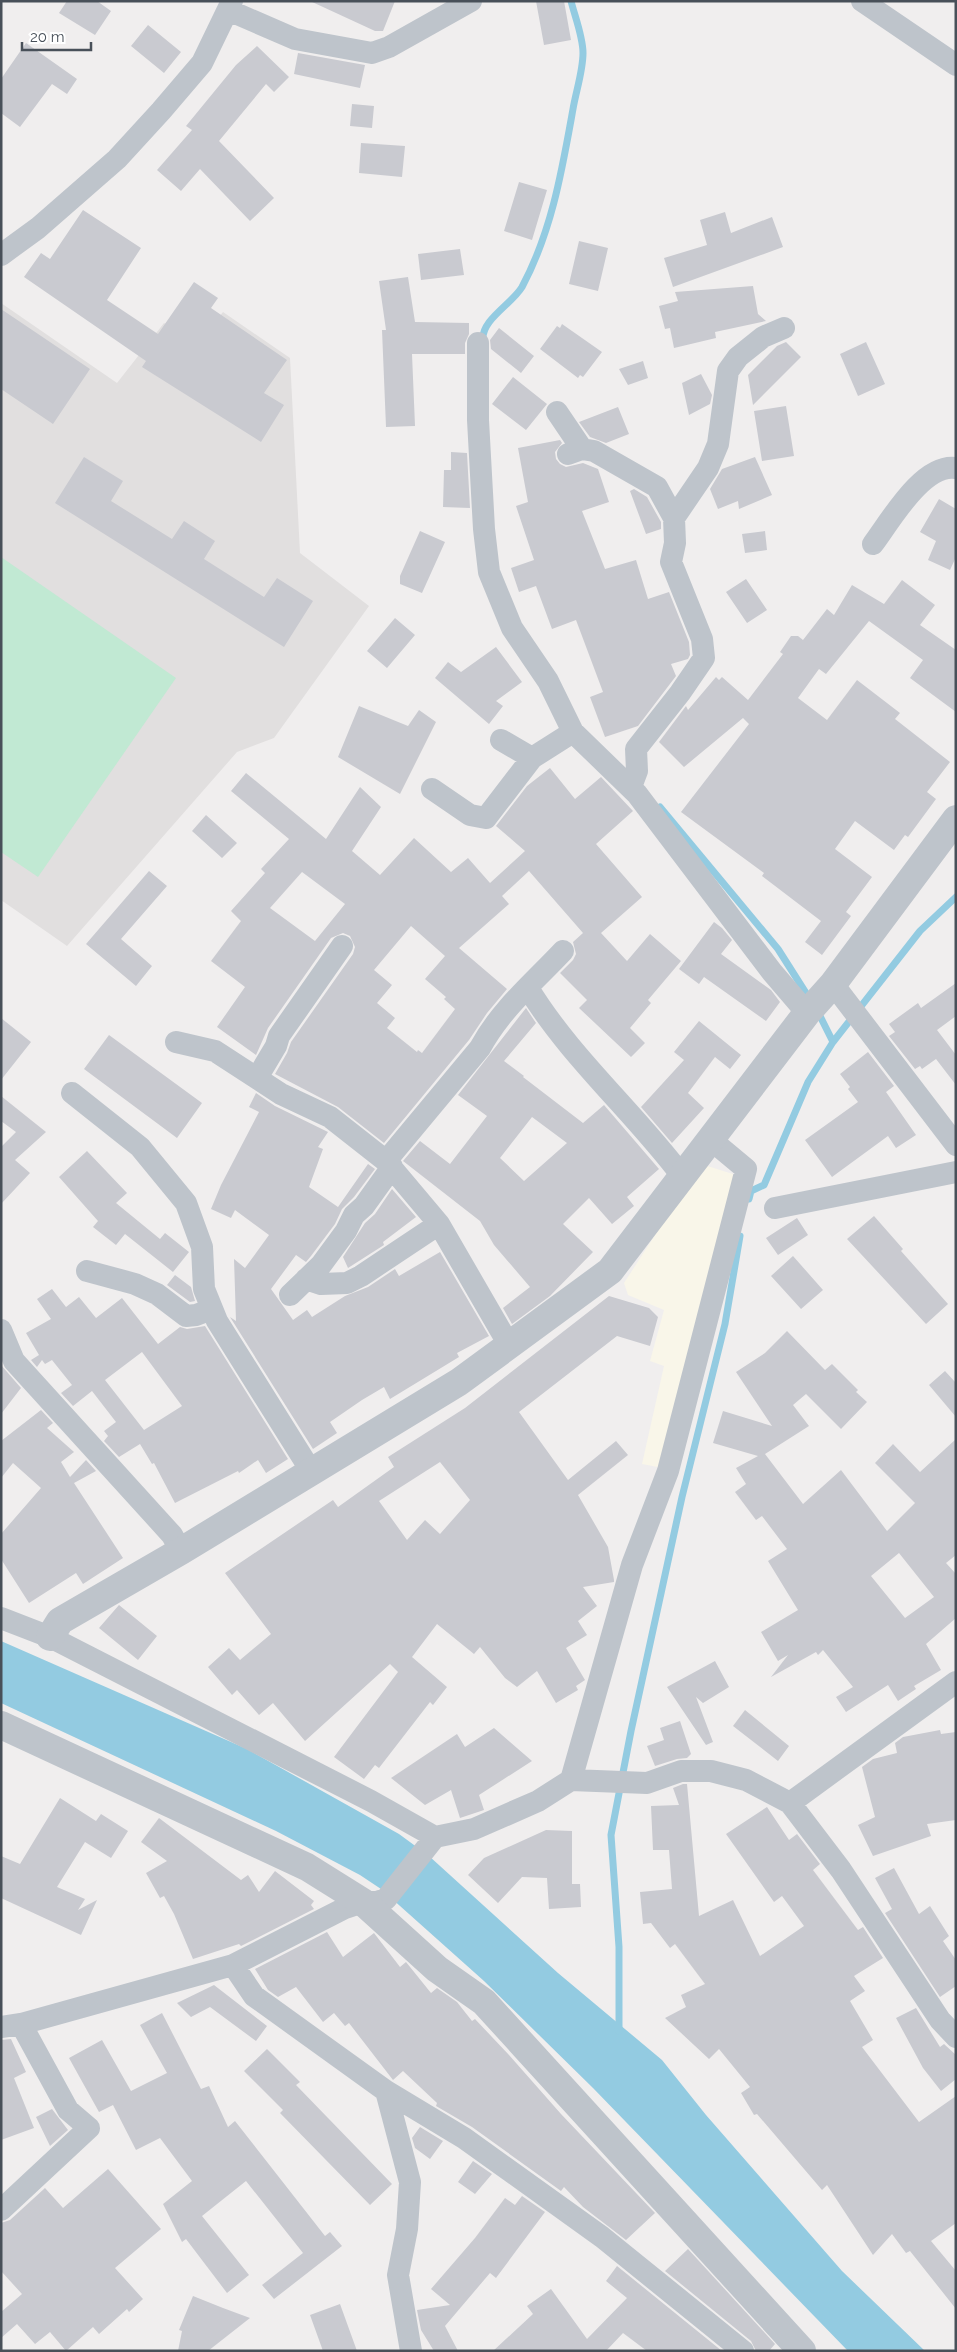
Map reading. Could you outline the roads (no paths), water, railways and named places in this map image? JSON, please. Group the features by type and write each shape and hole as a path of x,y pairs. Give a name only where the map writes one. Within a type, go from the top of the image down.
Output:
{"street":[{"path":"1,255 38,228 123,152 202,63 230,6 295,39 372,53 390,46 471,1"},
{"path":"862,1 956,65"},
{"path":"674,518 708,468 718,444 728,371 738,357 763,337 784,328"},
{"path":"478,343 478,420 484,529 489,572 512,628 548,681 573,732 634,780 772,972 865,1026 956,1146"},
{"path":"557,412 574,452 594,451 606,456 622,468 641,476 657,487 674,518 675,543 671,562 702,639 704,658 680,693 636,749 634,780"},
{"path":"873,544 916,488 931,473 946,467 956,468"},
{"path":"432,788 470,815 486,818 532,758 573,732"},
{"path":"501,740 532,758"},
{"path":"50,1637 60,1621 181,1551 459,1382 610,1271 710,1139 822,1002 956,820"},
{"path":"257,1078 276,1046 279,1036 342,946"},
{"path":"290,1295 321,1265 346,1231 354,1215 364,1206 389,1164 480,1048 490,1030 517,996 528,988 563,951"},
{"path":"528,988 539,1006 579,1056 663,1151 682,1176"},
{"path":"176,1042 216,1051 281,1094 330,1117 389,1164 439,1224 509,1345"},
{"path":"72,1093 140,1147 186,1203 202,1247 204,1289 217,1321 311,1471"},
{"path":"579,1780 632,1565 668,1471 746,1169 710,1139"},
{"path":"775,1208 956,1172"},
{"path":"306,1279 321,1284 346,1284 362,1276 439,1224"},
{"path":"87,1271 135,1284 158,1294 186,1316 196,1315 212,1309"},
{"path":"1,1330 14,1361 172,1535 181,1551"},
{"path":"1,1618 50,1637 371,1801 430,1842"},
{"path":"790,1803 956,1682"},
{"path":"1,1725 374,1900 437,1969 484,2002 802,2351"},
{"path":"1,2210 89,2128 68,2110 11,2026 233,1965 345,1908 374,1900 430,1842 474,1829 538,1801 579,1780 633,1784 647,1783 682,1771 711,1771 746,1780 790,1803 841,1870 940,2020 956,2036"},
{"path":"233,1965 254,1996 386,2091 464,2138 602,2237 743,2351"},
{"path":"386,2091 410,2182 407,2229 398,2276 411,2351"}],"water":[{"path":"1,1641 247,1749 399,1834 429,1856 558,1973 662,2060 706,2115 842,2271 925,2351 848,2351 593,2088 484,1981 381,1889 360,1875 276,1831 1,1703"}],"waterway":[{"path":"483,340 484,333 492,319 522,287 541,244 555,200 583,60 582,40 571,1"},
{"path":"660,807 778,949 811,1001"},
{"path":"749,1199 751,1191 764,1185 808,1082 833,1042 920,931 956,897"},
{"path":"817,1010 833,1042"},
{"path":"619,2031 619,1947 611,1835 631,1731 682,1497 725,1324 740,1236"}]}
